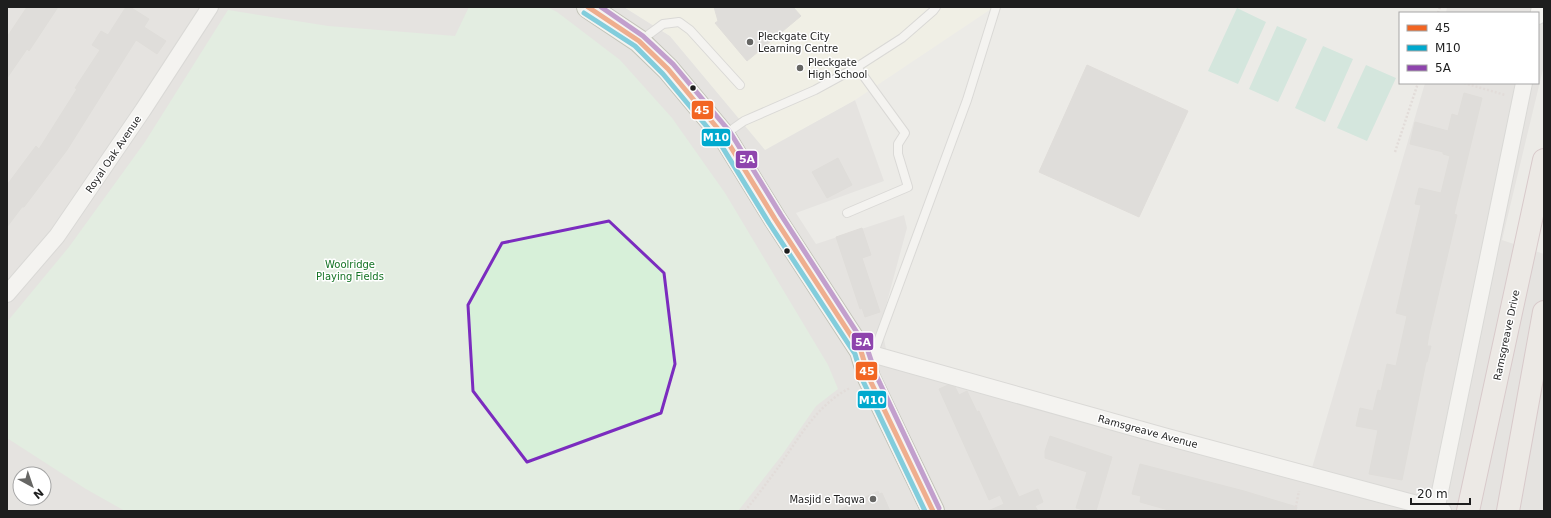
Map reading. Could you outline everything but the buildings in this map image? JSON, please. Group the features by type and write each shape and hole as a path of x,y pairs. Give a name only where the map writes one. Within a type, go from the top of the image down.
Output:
{"highway":[{"name":"Ramsgreave Drive","path":"1468,511 1544,160"},
{"path":"1508,511 1544,312"}],"main road":[{"path":"588,7 639,41 668,69 724,136 775,219 867,353 869,378 933,511"}],"street":[{"name":"Royal Oak Avenue","path":"7,294 57,236 143,110 210,7"},
{"path":"1439,510 1524,84"},
{"name":"Ramsgreave Avenue","path":"867,353 1167,437 1439,510"}],"lane":[{"path":"724,136 744,121 815,90 857,67 902,38 936,7"},
{"path":"867,353 967,100 996,7"},
{"path":"639,41 664,24 679,22 690,30 740,85"},
{"path":"847,213 908,188 898,154 898,144 905,133 857,67"}],"path":[{"path":"1395,152 1418,84"},
{"path":"1467,84 1520,100"},
{"path":"745,511 821,409 843,391 869,378"}],"highlighted area":[{"path":"609,221 664,273 675,364 661,413 527,462 473,391 468,305 502,243"}],"shaded area":[{"name":"Woolridge Playing Fields","path":"7,7 624,7 670,36 765,149 855,100 884,181 796,213 816,244 904,215 907,228 881,324 889,364 1309,478 1425,84 1539,84 1539,12 1446,12 1447,7 1544,7 1544,65 1502,240 1544,254 1544,511 7,511"},
{"name":"Pleckgate High School","path":"624,7 994,7 855,100 765,150 670,36"}],"green space":[{"name":"Woolridge Playing Fields","path":"469,7 547,7 557,12 620,60 672,118 725,193 828,365 838,389 816,406 782,455 738,511 125,511 86,489 7,438 7,322 69,247 145,142 228,10 328,26 455,36"},
{"path":"1237,8 1266,22 1238,84 1208,71"},
{"path":"1277,26 1307,39 1278,102 1249,89"},
{"path":"1323,46 1353,59 1325,122 1295,108"},
{"path":"1366,65 1396,78 1367,141 1337,128"}],"transit line":[{"name":"45","path":"588,7 639,41 668,69 724,136 775,219 861,351 869,378 933,511"},
{"name":"5A","path":"601,7 643,36 673,64 730,132 781,215 867,348 876,375 939,508"},
{"name":"M10","path":"584,13 635,46 663,74 718,140 769,223 855,354 863,381 925,511"}],"place":[{"name":"Pleckgate City Learning Centre","path":"750,42"},
{"name":"Pleckgate High School","path":"800,68"},
{"name":"Masjid e Taqwa","path":"873,499"}]}
